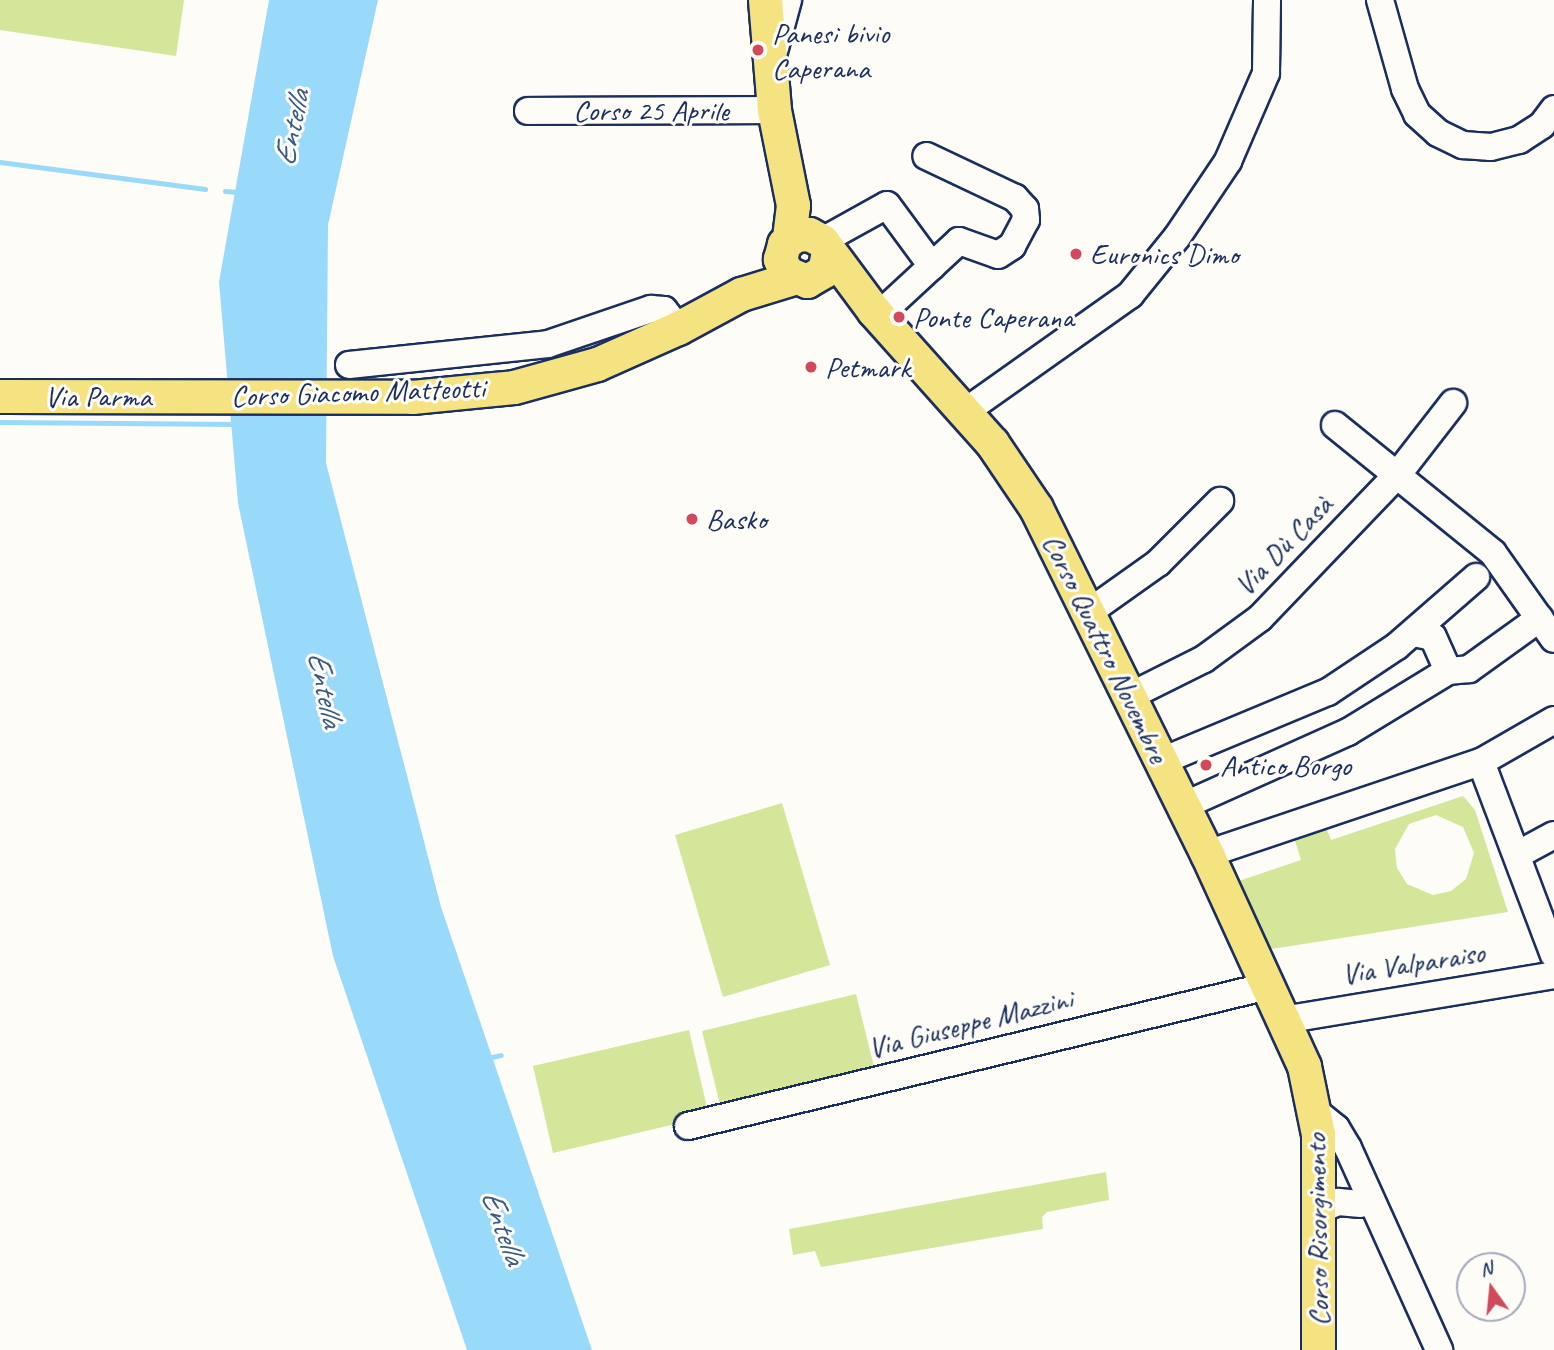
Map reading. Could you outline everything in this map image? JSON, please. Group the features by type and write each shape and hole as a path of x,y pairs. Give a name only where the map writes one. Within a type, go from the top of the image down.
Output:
{"main road":[{"name":"Corso 25 Aprile","path":"765,0 774,110 805,257 876,313"},
{"name":"Corso Giacomo Matteotti","path":"196,396 412,397 551,379 678,328 805,257"},
{"name":"Corso Quattro Novembre","path":"876,313 966,411 1036,508 1184,806 1283,1020"},
{"name":"Via Parma","path":"0,396 196,396"},
{"name":"Corso Risorgimento","path":"1283,1020 1304,1066 1315,1111 1319,1210 1318,1350"}],"street":[{"path":"770,70 788,0"},
{"path":"966,411 1130,295 1192,216 1228,161 1266,73 1267,0"},
{"path":"1380,0 1405,89 1417,114 1438,133 1463,145 1491,147 1519,140 1542,125 1554,109"},
{"name":"Corso 25 Aprile","path":"528,111 774,110"},
{"path":"876,313 958,241 998,255 1005,252 1026,220 1025,209 1015,198 926,156"},
{"path":"805,257 887,205 932,266"},
{"name":"Corso Giacomo Matteotti","path":"349,365 548,344 651,309 664,310 678,328"},
{"name":"Via Dù Casà","path":"1130,696 1204,659 1247,630 1398,474 1453,403"},
{"path":"1184,806 1348,732 1448,671 1469,669 1547,628 1493,553 1335,425"},
{"path":"1089,612 1158,563 1220,501"},
{"path":"1162,761 1328,692 1414,633 1476,577"},
{"path":"1414,633 1433,637 1448,671"},
{"path":"1207,854 1480,762 1554,720"},
{"path":"1480,762 1554,955"},
{"path":"1517,855 1554,835"},
{"name":"Via Valparaiso","path":"1283,1020 1554,975"},
{"name":"Via Giuseppe Mazzini","path":"688,1126 1268,986"},
{"path":"1315,1111 1336,1128 1348,1148 1439,1350"},
{"path":"1318,1148 1383,1229"},
{"path":"1319,1210 1338,1202 1361,1204"}],"green space":[{"path":"0,0 184,0 176,56 0,30"},
{"path":"1463,796 1475,810 1508,912 1266,950 1236,882 1301,860 1292,831 1323,820 1331,840","holes":["1436,815 1463,827 1474,853 1466,879 1451,891 1433,895 1407,884 1397,868 1395,849 1409,824"]},
{"path":"782,803 830,965 723,997 675,835"},
{"path":"856,994 876,1075 722,1113 702,1031"},
{"path":"689,1030 709,1116 553,1153 533,1066"},
{"path":"1106,1172 1109,1200 1047,1212 1042,1217 1043,1229 821,1267 815,1251 793,1255 789,1229"}],"water":[{"name":"Entella","path":"269,0 378,0 328,225 326,463 441,907 592,1350 467,1350 333,956 238,503 219,282"}],"waterway":[{"path":"0,162 205,189"},
{"path":"225,191 239,192"},
{"path":"0,422 238,424"},
{"path":"487,1058 501,1055"}],"place":[{"name":"Panesi bivio Caperana","path":"758,50"},
{"name":"Euronics Dimo","path":"1076,254"},
{"name":"Ponte Caperana","path":"899,317"},
{"name":"Petmark","path":"811,367"},
{"name":"Basko","path":"692,519"},
{"name":"Antico Borgo","path":"1206,765"}]}
